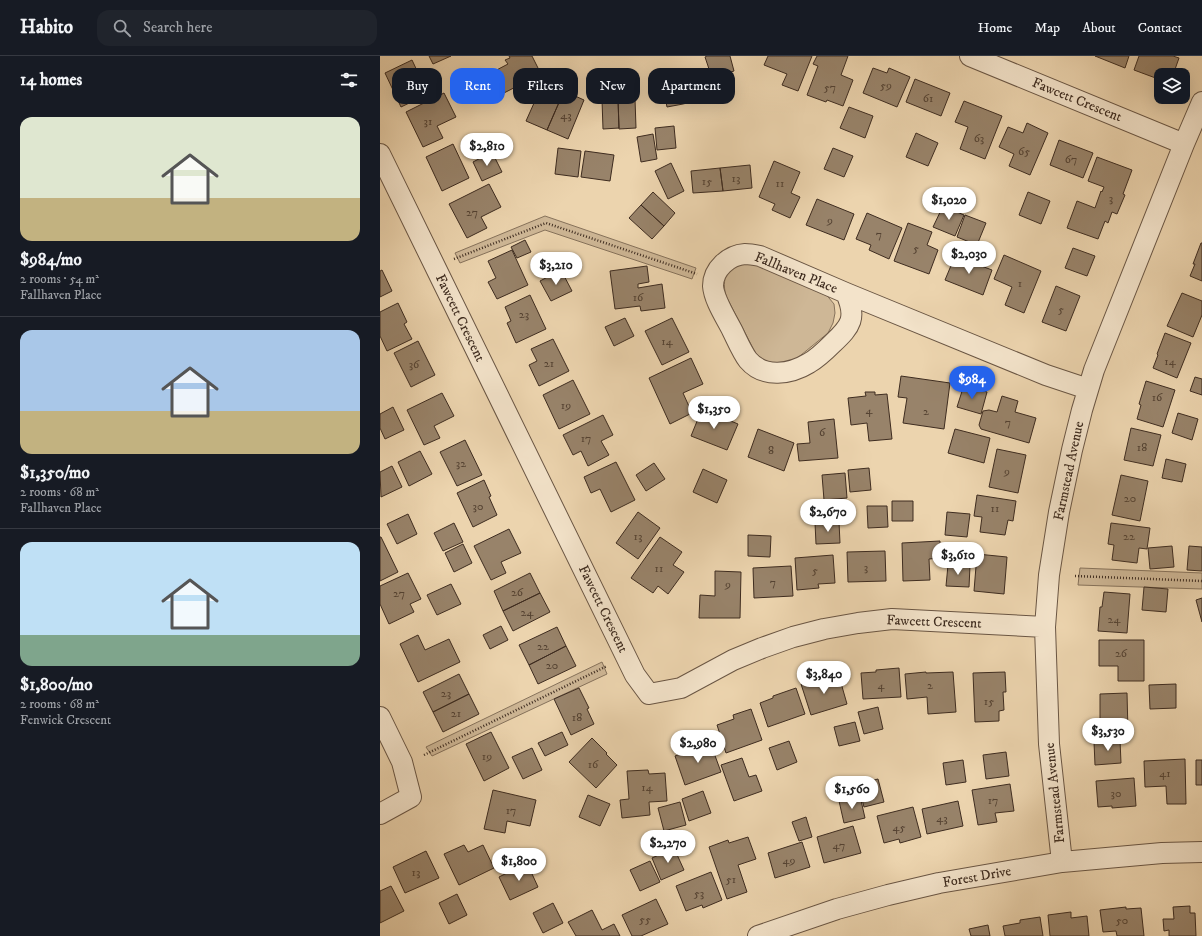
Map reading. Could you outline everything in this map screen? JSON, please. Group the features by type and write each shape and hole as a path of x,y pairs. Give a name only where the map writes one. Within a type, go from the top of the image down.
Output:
{"street":[{"name":"Fawcett Crescent","path":"970,56 1184,144"},
{"name":"Farmstead Avenue","path":"1062,862 1049,744 1045,627 1049,575 1059,512 1072,450 1094,370 1202,102"},
{"name":"Fawcett Crescent","path":"380,154 636,675 649,694 681,688 733,660 793,637 824,629 858,623 892,619 1045,627"},
{"name":"Fallhaven Place","path":"846,293 852,306 851,320 842,334 810,363 794,370 782,373 770,373 758,369 748,360 716,299 713,285 716,273 722,264 736,256 746,254 760,256 1046,375 1088,389"},
{"path":"380,717 402,762 411,797 380,814"},
{"name":"Forest Drive","path":"758,936 837,909 939,883 1062,862 1162,853 1202,852"}],"path":[{"path":"454,259 546,223 697,274"},
{"path":"1075,576 1202,581"},
{"path":"424,756 607,666"}],"shaded area":[{"path":"545,216 696,268 692,279 545,230 460,263 455,253"},
{"path":"752,263 824,292 834,304 835,313 833,323 828,333 790,364 772,366 756,354 726,296 725,281 729,272 738,266"},
{"path":"1080,568 1202,573 1202,589 1078,585"},
{"path":"602,662 607,674 432,756 426,747"}],"building":[{"path":"429,56 451,56 433,64"},
{"path":"509,56 532,56 538,68 513,68 513,88 505,92 505,68 500,68 508,64 505,60 510,58"},
{"path":"730,56 733,68 709,68 705,57"},
{"path":"768,56 812,56 798,91 782,85 787,74 764,65"},
{"path":"817,56 848,56 841,75 853,80 843,106 807,95 818,66 813,64"},
{"path":"1095,56 1129,56 1125,68"},
{"path":"1139,56 1173,56 1179,58 1175,68 1154,68 1154,77 1134,70"},
{"path":"412,60 416,68 395,68"},
{"path":"873,68 887,73 889,68 910,77 897,107 863,93"},
{"path":"392,70 392,88 385,73"},
{"path":"915,79 950,93 941,116 906,102"},
{"path":"444,93 456,117 437,126 443,138 423,147 406,112 422,104 442,104 442,94"},
{"path":"578,97 584,100 568,139 547,130 558,104 578,104"},
{"path":"964,101 1002,116 985,159 960,149 968,127 955,122"},
{"path":"400,104 407,104 401,107"},
{"path":"534,104 558,104 547,130 526,121"},
{"path":"602,104 618,104 619,128 603,129"},
{"path":"618,104 635,104 636,128 619,129"},
{"path":"666,104 683,104 667,107"},
{"path":"849,107 873,116 865,138 840,128"},
{"path":"1027,123 1048,133 1030,175 1009,166 1014,154 999,147 1008,127 1023,133"},
{"path":"674,126 676,148 657,150 655,128"},
{"path":"916,133 938,143 928,166 906,157"},
{"path":"653,134 657,159 641,162 637,137"},
{"path":"1059,140 1093,153 1083,178 1050,165"},
{"path":"453,144 469,178 442,191 426,157"},
{"path":"558,148 581,151 578,177 555,174"},
{"path":"833,148 853,156 844,177 824,169"},
{"path":"585,151 614,155 610,181 581,177"},
{"path":"492,152 502,172 482,181 473,162"},
{"path":"1097,157 1132,170 1123,194 1125,195 1117,214 1112,212 1108,223 1105,221 1098,239 1067,228 1077,201 1095,208 1101,191 1102,192 1104,187 1088,181"},
{"path":"774,161 800,172 791,193 800,197 790,218 772,210 775,204 759,197"},
{"path":"671,163 684,191 668,199 655,171"},
{"path":"750,165 752,188 723,191 720,168"},
{"path":"720,168 723,191 693,193 691,171"},
{"path":"489,184 501,207 481,217 487,228 467,238 449,204"},
{"path":"653,192 675,213 664,226 641,205"},
{"path":"1028,192 1050,201 1041,224 1019,215"},
{"path":"817,199 854,214 844,240 806,225"},
{"path":"641,205 664,226 652,239 629,218"},
{"path":"943,206 964,215 955,236 933,227"},
{"path":"867,213 902,228 889,259 869,250 871,245 856,239"},
{"path":"965,215 986,223 977,245 957,237"},
{"path":"908,223 932,232 927,245 938,250 929,274 894,261"},
{"path":"525,240 531,252 517,258 511,247"},
{"path":"1202,243 1202,281 1190,276"},
{"path":"1073,248 1095,256 1087,276 1065,268"},
{"path":"512,250 528,285 497,299 488,282 496,278 488,261"},
{"path":"1004,255 1041,271 1024,313 1005,305 1012,287 994,279"},
{"path":"955,256 992,270 983,295 945,280"},
{"path":"647,266 649,282 638,284 638,288 662,284 665,308 641,311 640,306 615,309 610,271"},
{"path":"382,270 392,291 380,297 380,271"},
{"path":"561,270 572,291 551,301 540,281"},
{"path":"1056,286 1080,296 1066,331 1042,322"},
{"path":"1182,293 1202,301 1202,315 1193,337 1167,326"},
{"path":"530,295 546,329 516,343 507,323 511,321 505,307"},
{"path":"398,303 407,322 404,324 412,339 387,351 380,336 380,312"},
{"path":"625,318 634,336 614,346 605,327"},
{"path":"672,318 689,352 662,365 645,331"},
{"path":"1165,333 1191,343 1177,378 1153,368"},
{"path":"553,339 569,371 539,386 529,365 537,361 531,349"},
{"path":"418,341 435,375 411,387 394,353"},
{"path":"691,358 703,384 683,393 692,413 670,424 649,378"},
{"path":"901,376 950,383 944,429 903,423 907,398 898,397"},
{"path":"1195,377 1202,379 1202,395 1190,391"},
{"path":"573,380 590,414 559,429 543,395"},
{"path":"1146,381 1175,390 1163,427 1137,419 1141,405 1139,404"},
{"path":"964,385 987,392 981,414 957,407"},
{"path":"865,392 875,392 875,395 887,394 892,439 869,441 867,423 851,425 848,398 866,396"},
{"path":"442,393 454,416 434,426 440,438 424,445 407,410"},
{"path":"1002,396 1018,401 1015,412 1036,418 1029,443 981,429 979,425 983,411 989,410 997,412"},
{"path":"393,407 404,430 385,439 380,428 380,414"},
{"path":"702,409 738,424 727,450 691,436"},
{"path":"1178,413 1198,419 1192,440 1172,433"},
{"path":"603,415 613,435 601,441 609,455 588,466 581,451 573,455 563,435"},
{"path":"834,419 838,458 799,461 797,444 810,443 808,422"},
{"path":"1131,428 1161,435 1153,466 1124,460"},
{"path":"758,429 794,443 784,471 748,457"},
{"path":"955,429 990,438 984,463 948,453"},
{"path":"465,440 482,475 457,486 440,452"},
{"path":"997,449 1026,455 1018,493 989,487"},
{"path":"420,451 432,474 409,486 398,462"},
{"path":"1166,459 1186,464 1182,482 1162,478"},
{"path":"616,462 635,500 611,512 600,489 591,493 584,477"},
{"path":"654,463 665,479 646,491 636,475"},
{"path":"392,466 402,487 381,497 380,472"},
{"path":"869,468 871,490 850,492 848,470"},
{"path":"703,469 727,480 717,503 693,492"},
{"path":"845,473 847,498 824,500 822,475"},
{"path":"1121,475 1148,481 1140,521 1112,515"},
{"path":"484,480 491,496 489,497 497,515 473,527 457,493"},
{"path":"977,495 1016,501 1013,521 1008,520 1005,535 980,532 982,517 974,516"},
{"path":"892,501 913,501 913,521 892,521"},
{"path":"867,506 887,506 888,527 868,528"},
{"path":"638,512 660,528 638,559 616,543"},
{"path":"947,512 970,514 967,537 945,535"},
{"path":"408,514 417,534 397,544 387,524"},
{"path":"839,522 840,543 816,544 815,523"},
{"path":"454,523 463,542 443,551 434,533"},
{"path":"1111,523 1150,528 1147,549 1139,548 1137,563 1112,560 1114,545 1108,544"},
{"path":"509,529 521,553 501,562 506,573 491,580 474,546"},
{"path":"748,535 771,536 770,557 748,556"},
{"path":"380,537 398,572 380,581"},
{"path":"660,537 682,552 673,565 684,572 668,594 658,586 653,593 631,578"},
{"path":"940,541 940,558 929,559 930,580 903,581 902,543"},
{"path":"463,544 472,563 454,572 445,553"},
{"path":"1172,546 1174,567 1150,569 1148,548"},
{"path":"1189,546 1202,547 1202,571 1187,570"},
{"path":"885,551 886,581 848,582 847,552"},
{"path":"977,554 1007,557 1004,594 974,591"},
{"path":"833,555 835,583 818,584 819,588 797,590 795,558"},
{"path":"948,565 970,566 969,587 946,586"},
{"path":"791,566 793,596 754,598 753,568"},
{"path":"715,571 741,572 740,618 699,618 700,595 715,596"},
{"path":"408,573 421,599 410,604 414,612 389,624 380,604 380,586"},
{"path":"530,573 540,593 503,611 494,591"},
{"path":"451,584 461,604 437,615 427,595"},
{"path":"1144,587 1168,589 1166,612 1142,610"},
{"path":"1104,592 1130,594 1127,633 1098,631 1100,607 1102,607"},
{"path":"540,593 550,612 513,631 503,611"},
{"path":"1202,598 1202,622 1196,600"},
{"path":"501,626 508,640 490,649 483,635"},
{"path":"557,627 566,646 529,665 519,645"},
{"path":"418,635 425,650 449,639 460,662 418,682 400,644"},
{"path":"1099,640 1144,640 1144,681 1118,681 1118,666 1099,666"},
{"path":"566,646 576,666 538,684 529,665"},
{"path":"899,668 901,697 863,699 861,673"},
{"path":"953,672 956,712 928,714 927,697 907,699 905,674"},
{"path":"1005,672 1006,692 1003,692 1004,710 999,711 999,721 975,722 973,673"},
{"path":"459,674 469,694 433,712 423,692"},
{"path":"839,676 847,704 811,715 801,684 820,679 821,682"},
{"path":"1176,684 1176,708 1150,709 1149,685"},
{"path":"579,688 589,708 587,709 594,724 571,735 554,699"},
{"path":"796,688 805,714 768,727 760,703 773,698 773,696"},
{"path":"1127,693 1128,732 1100,734 1100,694"},
{"path":"469,694 479,714 443,732 433,712"},
{"path":"878,707 883,729 864,734 858,712"},
{"path":"751,709 762,740 726,753 717,725 734,719 733,715"},
{"path":"855,722 860,741 839,746 834,727"},
{"path":"491,732 509,768 484,781 466,744"},
{"path":"562,732 568,745 545,756 538,743"},
{"path":"592,738 617,765 596,788 569,762"},
{"path":"1120,740 1121,763 1095,765 1094,742"},
{"path":"789,741 797,762 777,770 769,748"},
{"path":"710,742 721,772 685,785 675,756"},
{"path":"532,748 542,770 523,779 512,757"},
{"path":"1006,752 1009,776 986,779 983,755"},
{"path":"742,758 749,777 756,775 762,791 734,801 721,765"},
{"path":"1185,759 1186,804 1167,804 1166,786 1145,787 1144,761"},
{"path":"963,760 966,782 946,785 943,763"},
{"path":"1196,760 1202,760 1202,785 1196,785"},
{"path":"648,770 649,774 665,773 667,801 649,802 650,815 622,818 620,800 629,799 627,771"},
{"path":"1134,778 1136,806 1112,808 1112,806 1098,807 1096,781"},
{"path":"878,779 884,802 864,807 858,784"},
{"path":"1010,784 1014,811 995,813 997,822 978,825 972,790"},
{"path":"493,790 536,800 530,826 507,821 505,833 484,829"},
{"path":"703,791 711,813 689,821 682,799"},
{"path":"588,795 610,804 600,826 579,817"},
{"path":"860,796 865,818 844,823 839,801"},
{"path":"958,801 963,826 927,834 922,809"},
{"path":"680,802 686,825 664,831 658,808"},
{"path":"913,807 921,837 900,843 899,839 884,843 877,816"},
{"path":"806,817 812,837 799,841 792,822"},
{"path":"853,826 861,853 824,863 817,837"},
{"path":"748,837 756,859 738,865 747,892 727,899 709,847 728,840 729,843"},
{"path":"802,842 810,867 775,878 768,853"},
{"path":"464,845 468,852 483,845 494,868 459,885 444,854"},
{"path":"674,848 684,870 661,880 652,858"},
{"path":"426,851 439,878 405,893 393,867"},
{"path":"650,861 660,882 640,891 630,870"},
{"path":"527,863 538,887 510,900 499,877"},
{"path":"711,872 722,900 703,908 702,905 686,911 676,886"},
{"path":"391,886 404,911 380,923 380,891"},
{"path":"457,894 467,915 449,924 439,903"},
{"path":"656,899 668,924 641,936 632,936 622,915"},
{"path":"553,903 563,923 543,933 533,913"},
{"path":"1190,906 1190,913 1195,913 1196,936 1169,936 1169,930 1164,931 1163,919 1174,919 1173,907"},
{"path":"1126,907 1126,909 1141,908 1144,936 1117,936 1116,931 1103,932 1100,910"},
{"path":"592,910 602,930 614,924 620,936 576,936 568,922"},
{"path":"1071,912 1071,918 1087,916 1089,936 1050,936 1048,915"},
{"path":"1040,917 1043,936 1005,936 1003,926 1020,923 1020,920"},
{"path":"988,925 990,936 971,936 969,929"}]}
